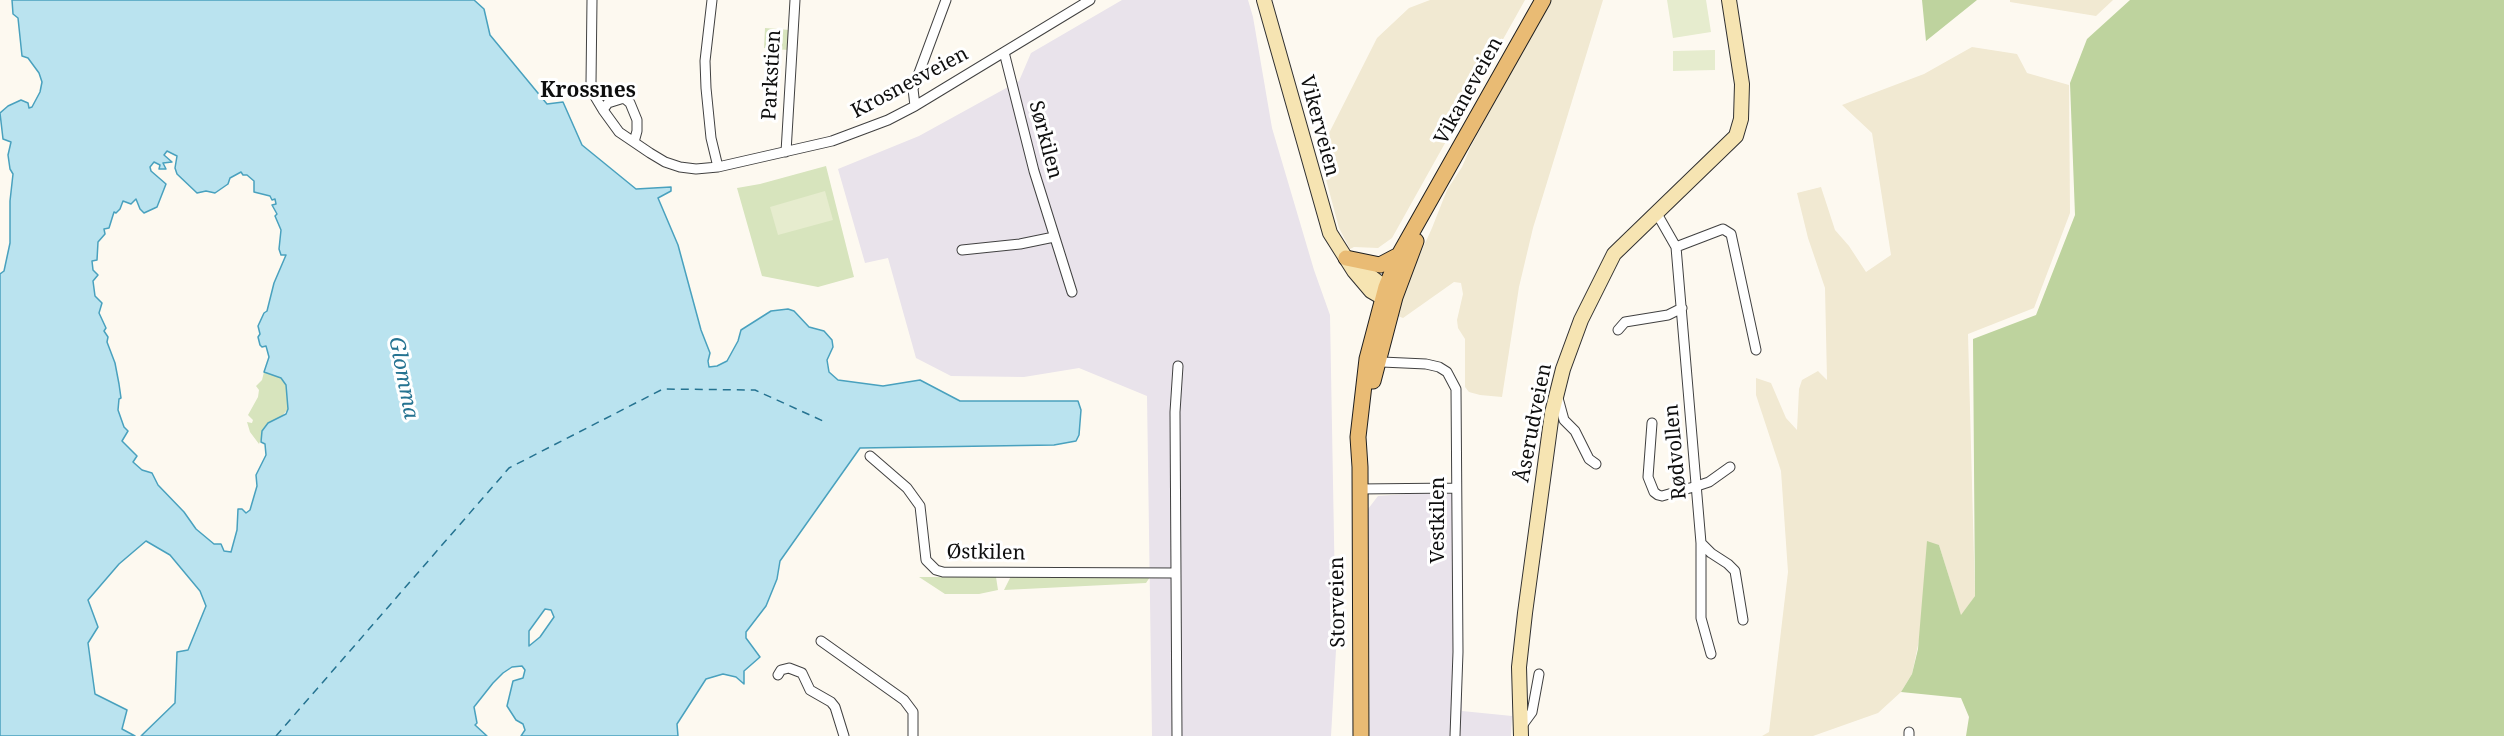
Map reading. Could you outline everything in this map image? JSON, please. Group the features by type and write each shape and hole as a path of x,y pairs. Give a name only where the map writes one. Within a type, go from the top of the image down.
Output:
{"main road":[{"name":"Vikaneveien","path":"1388,294 1431,202 1543,0"},
{"name":"Vikaneveien","path":"1388,294 1399,255 1422,212 1431,202"},
{"path":"1346,258 1380,265 1399,255"},
{"name":"Storveien","path":"1361,736 1360,467 1366,437 1367,411 1388,294"}],"street":[{"name":"Krosnesveien","path":"592,0 591,83 594,95 603,110 619,132 665,162 696,169 718,167 786,152 860,132 915,106 1090,0"},
{"path":"712,0 705,61 711,138 718,167"},
{"name":"Parkstien","path":"786,152 795,0"},
{"path":"915,106 913,89 946,0"},
{"name":"Vikerveien","path":"1264,0 1326,225 1334,242 1346,258 1388,294"},
{"name":"Åserudveien","path":"1520,732 1519,667 1525,613 1547,447 1563,369 1581,320 1607,265 1623,244 1729,145 1740,128 1742,84 1729,0"},
{"name":"Sørkilen","path":"1004,52 1024,136 1072,292"},
{"path":"603,110 615,99 624,98 630,103 637,120 634,142"},
{"name":"Rødvollen","path":"1656,212 1676,247 1701,543 1701,618 1711,654"},
{"path":"1676,247 1723,229 1731,234 1755,350"},
{"path":"962,250 1020,244 1054,237"},
{"path":"1618,330 1625,322 1668,315 1682,308"},
{"name":"Vestkilen","path":"1382,362 1426,364 1439,367 1452,381 1457,399 1458,652 1455,736"},
{"path":"1177,736 1175,412 1178,366"},
{"path":"1557,392 1562,416 1575,431 1589,459 1596,464"},
{"path":"1652,423 1648,477 1654,492 1662,496 1697,486 1709,482 1730,467"},
{"name":"Østkilen","path":"870,456 907,488 920,507 926,560 936,570 943,572 1176,573"},
{"path":"1359,489 1456,488"},
{"path":"1701,543 1735,571 1743,620"},
{"path":"820,641 904,700 913,712 913,736"},
{"path":"778,675 781,670 789,668 802,673 813,693 831,702 835,707 844,736"},
{"path":"1520,732 1532,712 1539,674"}],"shaded area":[{"path":"1122,0 1248,0 1253,17 1272,128 1314,270 1330,315 1336,650 1331,736 1152,736 1147,396 1079,368 1024,377 951,376 916,358 888,258 865,263 838,169 919,136 1019,81 1031,53"},
{"path":"1430,0 1525,0 1392,238 1378,248 1354,247 1350,249 1339,228 1319,153 1377,38 1409,8"},
{"path":"1551,0 1603,0 1533,228 1519,287 1502,397 1480,395 1469,392 1465,387 1465,339 1458,328 1457,320 1463,294 1461,283 1454,282 1403,318 1398,316 1398,312 1407,283 1447,190 1462,167 1471,146"},
{"path":"2010,0 2113,0 2096,16 2010,2"},
{"path":"1972,47 2017,54 2027,73 2069,85 2070,213 2034,308 1968,334 1975,596 1961,616 1939,545 1912,674 1901,692 1878,713 1813,736 1762,736 1769,732 1788,572 1781,471 1756,395 1756,378 1771,383 1786,418 1797,430 1799,389 1802,380 1818,371 1827,380 1825,288 1808,238 1797,193 1821,187 1835,230 1866,272 1891,255 1872,133 1842,105 1924,74"},
{"path":"1420,493 1462,494 1462,711 1512,716 1511,736 1370,736 1368,509 1378,496"}],"green space":[{"path":"1667,0 1706,0 1711,32 1673,38"},
{"path":"1922,0 1977,0 1926,41"},
{"path":"2130,0 2504,0 2504,736 1966,736 1969,717 1961,698 1901,692 1912,674 1918,649 1927,541 1939,545 1961,615 1975,596 1973,339 2036,315 2075,215 2070,83 2087,39"},
{"path":"765,28 790,30 788,50 764,48"},
{"path":"1715,50 1715,70 1673,71 1673,51"},
{"path":"826,166 854,277 818,287 762,276 737,188"},
{"path":"825,191 833,220 778,235 770,207"},
{"path":"264,372 281,378 286,385 288,409 281,417 268,423 259,444 250,432 247,422 252,423 253,420 248,415 258,397 259,390 256,386 262,380"},
{"path":"1011,576 1150,577 1146,583 1004,590"},
{"path":"919,577 996,577 998,590 979,594 945,594"}],"water":[{"name":"Glomma","path":"12,0 474,0 484,9 490,35 547,104 563,102 582,145 636,189 671,187 671,191 658,198 678,245 701,330 710,353 709,367 727,361 741,330 771,311 788,309 794,311 809,327 824,331 832,340 833,347 827,360 829,372 838,380 883,386 920,380 960,401 1078,401 1081,410 1079,435 1076,441 1054,445 860,448 780,561 777,579 766,606 746,632 746,638 760,657 744,671 744,684 736,677 723,674 706,679 677,724 678,736 521,736 525,730 523,724 516,720 507,706 513,681 523,678 525,670 522,666 512,667 503,673 474,707 477,723 475,725 487,736 141,736 175,703 177,652 188,650 206,606 200,591 170,555 146,541 119,564 88,600 98,627 88,643 95,694 127,710 122,729 135,736 0,736 0,274 4,271 10,243 10,201 13,174 8,155 11,142 3,139 0,113 21,100 28,103 29,108 32,107 40,92 42,82 39,73 28,58 22,56 18,18 13,14","holes":["167,151 177,156 175,168 177,174 197,193 206,191 215,193 228,184 230,178 241,172 254,181 254,192 270,196 272,200 275,199 276,204 272,205 281,230 279,249 281,255 286,255 274,283 267,311 258,326 260,334 258,337 260,345 266,346 269,357 264,372 281,378 286,385 288,409 286,414 268,423 262,431 261,442 265,444 266,455 256,475 257,486 250,510 246,513 238,509 237,530 231,552 224,551 221,544 214,544 196,529 184,512 158,485 152,473 142,470 133,462 137,456 122,441 128,431 124,427 118,410 121,398 119,384 115,363 107,342 108,337 104,331 106,328 99,313 102,303 95,296 93,281 98,275 93,270 92,261 97,260 98,242 105,234 104,229 109,228 114,212 120,209 123,201 131,204 136,199 144,213 157,207 166,184 151,171 150,167 154,162 160,165 159,169 166,169 163,163 172,162 164,155","545,609 551,610 554,617 540,637 529,646 529,631"]}],"ferry route":[{"path":"276,736 509,468 663,389 755,390 823,421"}],"district":[{"name":"Krossnes","path":"588,91"}]}
